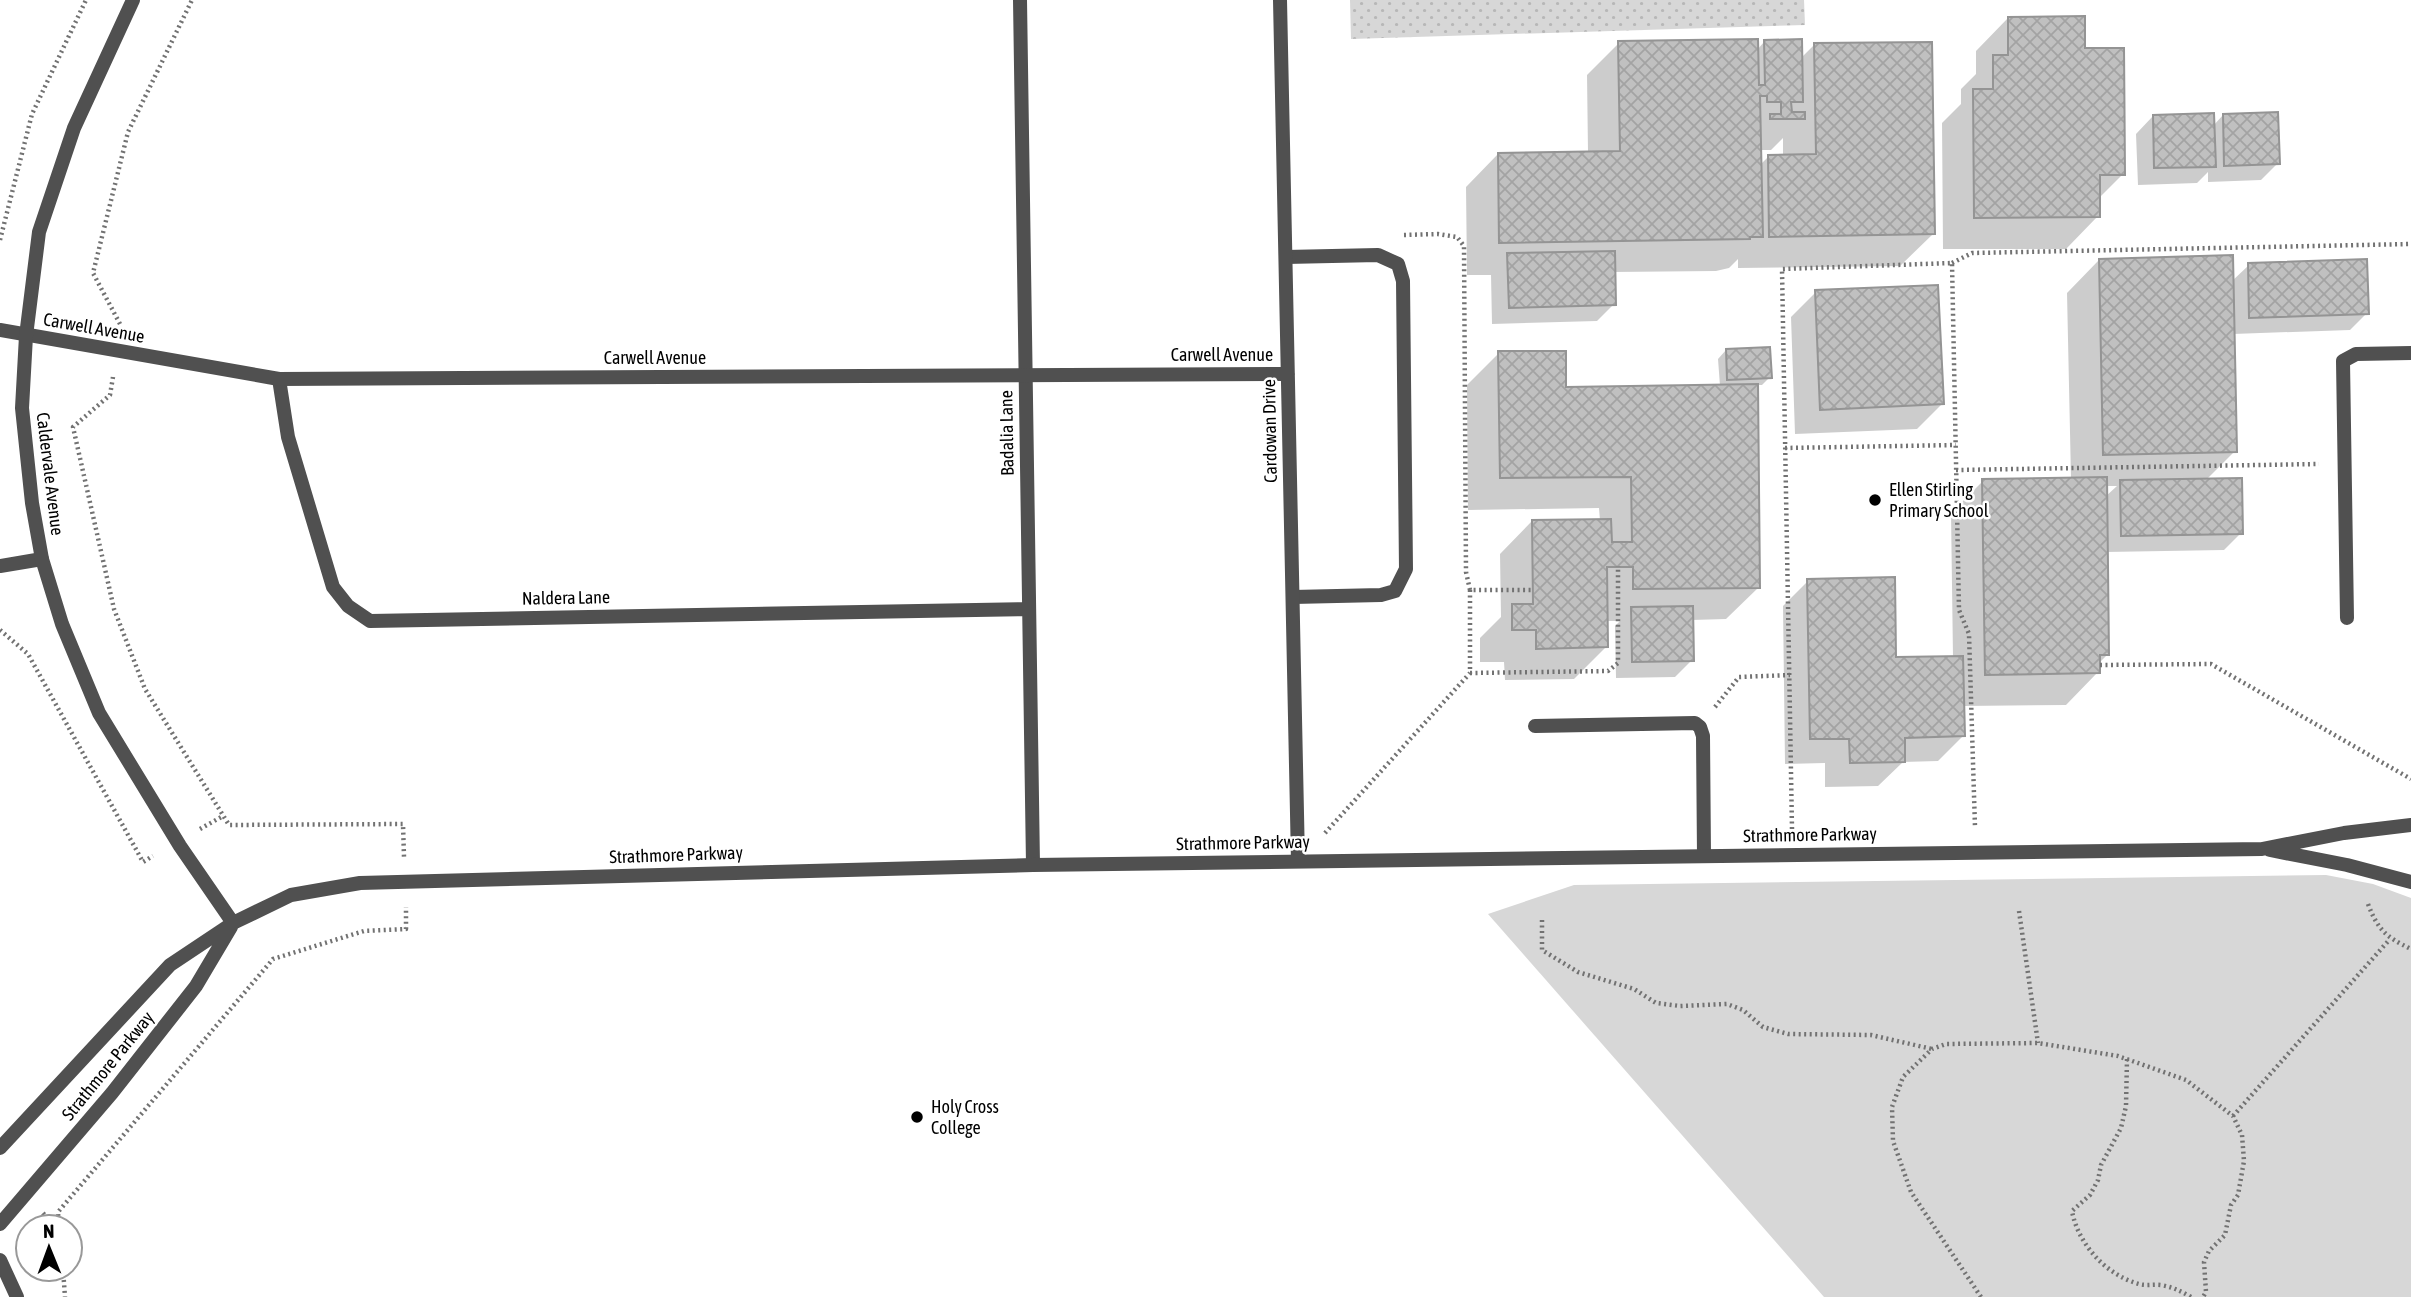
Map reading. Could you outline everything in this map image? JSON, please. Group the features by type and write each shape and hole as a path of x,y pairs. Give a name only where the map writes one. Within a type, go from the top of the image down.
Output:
{"street":[{"name":"Caldervale Avenue","path":"133,0 74,128 39,232 26,336 22,408 32,503 42,559 62,624 99,713 180,846 233,923"},
{"name":"Badalia Lane","path":"1020,0 1033,865"},
{"name":"Cardowan Drive","path":"1280,0 1298,861"},
{"path":"1286,257 1378,255 1398,264 1402,281 1406,569 1395,592 1381,595 1293,597"},
{"name":"Carwell Avenue","path":"0,330 279,379 1288,374"},
{"path":"2347,618 2343,361 2356,354 2411,353"},
{"name":"Naldera Lane","path":"279,379 288,437 333,587 348,606 370,621 1029,609"},
{"path":"0,566 42,559"},
{"path":"1535,726 1695,723 1700,727 1703,736 1704,856"},
{"name":"Strathmore Parkway","path":"0,1148 170,965 233,923 291,895 360,883 1033,865 2262,849 2344,832 2411,825"},
{"name":"Strathmore Parkway","path":"2262,849 2347,865 2411,882"},
{"name":"Strathmore Parkway","path":"0,1224 112,1093 196,986 233,923"},
{"path":"0,1260 17,1297"}],"path":[{"path":"0,240 32,114 86,0"},
{"path":"58,1213 273,959 365,931 406,929 403,824 229,825 145,690 114,608 73,427 110,395 122,328 93,272 128,132 192,0"},
{"path":"1793,855 1782,269 1952,263 1972,253 2411,244"},
{"path":"1952,263 1959,610 1969,634 1975,852"},
{"path":"1785,448 1956,445"},
{"path":"1956,470 2345,464"},
{"path":"1471,673 1608,671 1618,663 1618,566"},
{"path":"1298,861 1471,673 1470,590 1533,590"},
{"path":"2100,665 2211,664 2411,779"},
{"path":"1700,727 1739,677 1790,675"},
{"path":"2368,904 2376,924 2390,939 2411,949"},
{"path":"2019,911 2038,1043"},
{"path":"1542,920 1542,950 1578,972 1634,989 1656,1003 1680,1006 1727,1003 1743,1010 1763,1027 1788,1034 1871,1035 1932,1049"},
{"path":"2233,1116 2390,939"},
{"path":"1981,1297 1911,1192 1893,1141 1892,1107 1903,1077 1932,1049 1947,1044 2038,1043 2127,1059 2186,1080 2233,1116 2242,1135 2244,1161 2238,1195 2231,1205 2225,1235 2209,1251 2204,1262 2206,1293 2203,1297"},
{"path":"2127,1059 2126,1107 2121,1128 2101,1165 2098,1181 2090,1195 2072,1211 2073,1218 2083,1241 2102,1265 2124,1279 2143,1285 2159,1285 2179,1290 2191,1297"}],"shaded area":[{"path":"1350,0 1804,0 1805,25 1351,39"},
{"path":"2326,875 2373,884 2411,898 2411,1297 1824,1297 1488,914 1574,885"}],"building":[{"path":"2085,16 2085,48 2124,48 2125,175 2100,175 2100,217 1974,218 1973,89 1993,89 1993,55 2008,55 2008,17"},
{"path":"1758,39 1759,85 1765,85 1764,40 1802,39 1803,102 1791,102 1792,112 1805,112 1805,119 1770,119 1770,114 1781,114 1781,102 1767,102 1767,96 1760,96 1763,237 1499,243 1498,153 1620,151 1618,41"},
{"path":"1932,42 1935,234 1769,237 1768,155 1816,154 1814,43"},
{"path":"2278,112 2280,164 2224,166 2223,114"},
{"path":"2214,113 2216,167 2154,168 2153,115"},
{"path":"1615,251 1616,305 1509,308 1507,253"},
{"path":"2233,255 2237,452 2103,455 2099,259"},
{"path":"2367,259 2369,314 2249,318 2248,263"},
{"path":"1938,285 1944,404 1820,410 1815,290"},
{"path":"1770,347 1772,378 1727,380 1726,349"},
{"path":"1498,351 1566,351 1566,387 1758,384 1760,588 1633,589 1633,567 1607,567 1608,647 1536,649 1536,630 1512,630 1512,604 1533,604 1532,520 1611,519 1612,542 1632,542 1631,477 1500,478"},
{"path":"2107,477 2109,655 2100,655 2100,673 1985,675 1982,479"},
{"path":"2242,478 2243,534 2121,536 2120,480"},
{"path":"1895,577 1896,657 1963,656 1965,736 1905,738 1905,762 1850,763 1849,739 1810,739 1807,579"},
{"path":"1693,606 1694,661 1632,662 1631,607"}],"place":[{"name":"Ellen Stirling Primary School","path":"1875,500"},
{"name":"Holy Cross College","path":"917,1117"}]}
